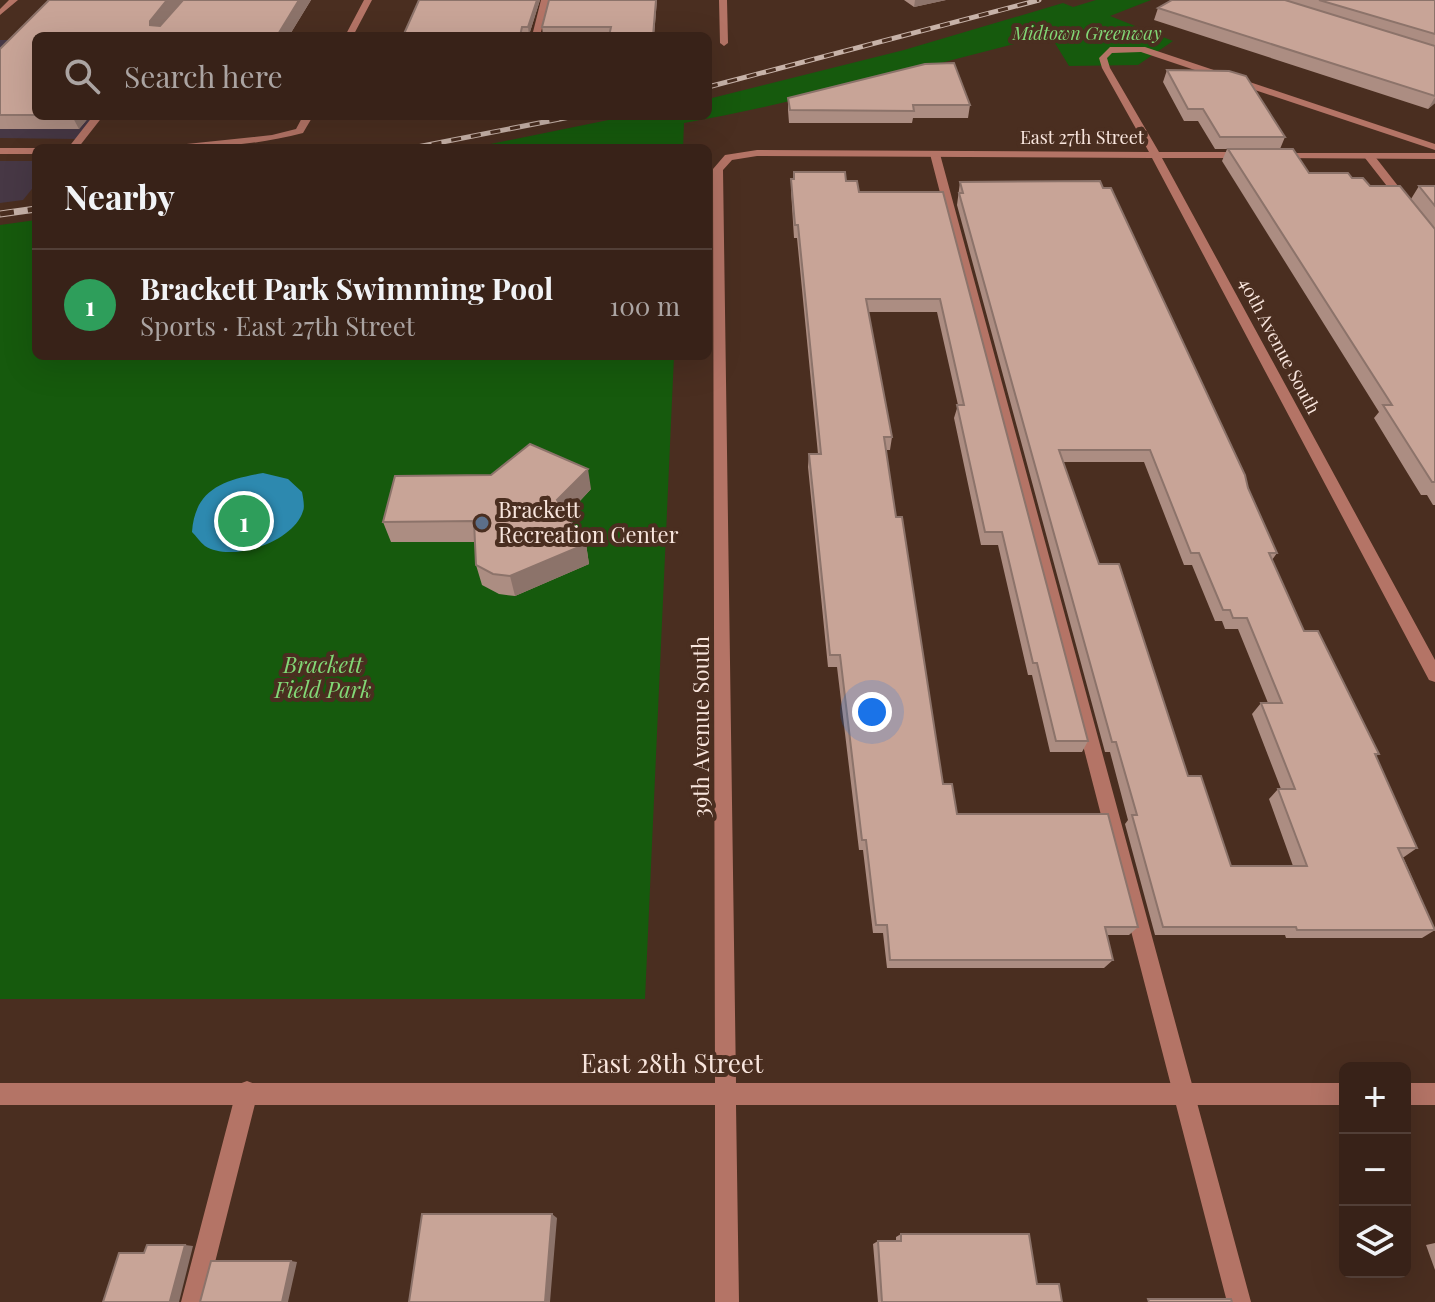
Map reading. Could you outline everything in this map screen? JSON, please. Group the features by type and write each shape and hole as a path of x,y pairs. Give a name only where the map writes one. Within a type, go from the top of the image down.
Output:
{"street":[{"path":"0,13 14,0"},
{"path":"351,32 368,0"},
{"path":"537,32 545,0"},
{"path":"723,0 724,43"},
{"name":"40th Avenue South","path":"1435,147 1142,49 1110,50 1103,58 1435,675"},
{"path":"76,144 95,120"},
{"path":"215,144 272,138 300,131 306,120"},
{"path":"0,151 32,151"},
{"name":"East 27th Street","path":"729,157 757,153 1435,156"},
{"path":"935,154 1239,1302"},
{"path":"1369,156 1417,218"},
{"name":"39th Avenue South","path":"727,1302 718,169 729,157"},
{"path":"193,1302 247,1092"},
{"name":"East 28th Street","path":"0,1094 1339,1094"},
{"path":"1411,1094 1435,1094"}],"shaded area":[{"path":"0,40 32,40 32,120 92,120 78,139 0,138"},
{"path":"0,161 32,161 32,189 23,200 0,203"}],"green space":[{"name":"Midtown Greenway","path":"1096,0 1151,0 1110,16 1173,41 1138,65 1069,66 1050,35 712,118 712,98 904,50 1063,3 1073,7"},
{"name":"Midtown Greenway","path":"608,120 699,120 684,123 683,144 491,144"},
{"name":"Brackett Field Park","path":"32,221 32,360 674,360 645,999 0,999 0,225"}],"water":[{"path":"263,473 288,479 302,492 304,509 297,522 275,540 245,551 216,551 205,546 192,532 194,517 206,496 225,483"}],"building":[{"path":"49,0 167,0 150,21 150,25 160,26 183,0 299,0 279,32 32,32 32,115 0,115 0,49"},
{"path":"419,0 537,0 528,27 522,27 521,32 405,32"},
{"path":"549,0 656,0 653,32 610,32 611,27 542,27"},
{"path":"1172,0 1285,0 1435,46 1435,96 1158,8"},
{"path":"1319,0 1435,0 1435,34"},
{"path":"954,63 970,105 913,105 914,111 790,110 788,98 925,64"},
{"path":"1167,70 1229,71 1246,76 1285,137 1220,137 1203,109 1188,109"},
{"path":"1228,149 1293,149 1309,173 1348,173 1352,178 1363,178 1370,186 1400,186 1435,229 1435,482 1432,482 1383,405 1392,405"},
{"path":"794,172 845,172 846,181 857,181 859,192 943,192 1088,741 1056,741 1037,663 1033,663 1002,532 985,532 957,405 964,405 940,299 866,299 892,437 884,437 896,517 902,517 943,784 952,784 957,814 1108,814 1138,927 1105,927 1113,960 890,960 887,925 876,925 866,840 862,840 840,655 830,655 809,454 821,454 798,225 795,225 791,179 794,179"},
{"path":"1100,181 1103,188 1111,188 1245,475 1277,553 1269,553 1304,631 1318,631 1379,754 1375,754 1417,848 1398,848 1435,930 1163,927 1132,815 1137,815 1116,742 1112,742 959,193 963,193 960,182","holes":["1059,450 1150,450 1191,553 1199,553 1223,610 1230,610 1233,618 1247,618 1282,703 1261,703 1295,789 1278,789 1307,866 1231,866 1201,776 1188,776 1119,564 1099,564"]},
{"path":"1419,186 1435,186 1435,206"},
{"name":"Brackett Recreation Center","path":"530,444 588,469 557,500 586,544 510,576 493,574 476,565 474,521 383,522 395,476 491,475"},
{"path":"422,1214 552,1214 545,1302 409,1302"},
{"path":"901,1234 1029,1234 1037,1284 1059,1284 1062,1302 882,1302 878,1241 901,1241"},
{"path":"147,1245 185,1245 171,1302 103,1302 119,1253 144,1253"},
{"path":"211,1261 291,1261 282,1302 200,1302"},
{"path":"1148,1299 1231,1299 1232,1302 1149,1302"}],"railway":[{"path":"712,86 1039,0"},
{"path":"432,144 555,120"},
{"path":"0,214 32,210"}],"place":[{"name":"Brackett Park Swimming Pool","path":"244,521"},
{"name":"Brackett Recreation Center","path":"482,523"}]}
